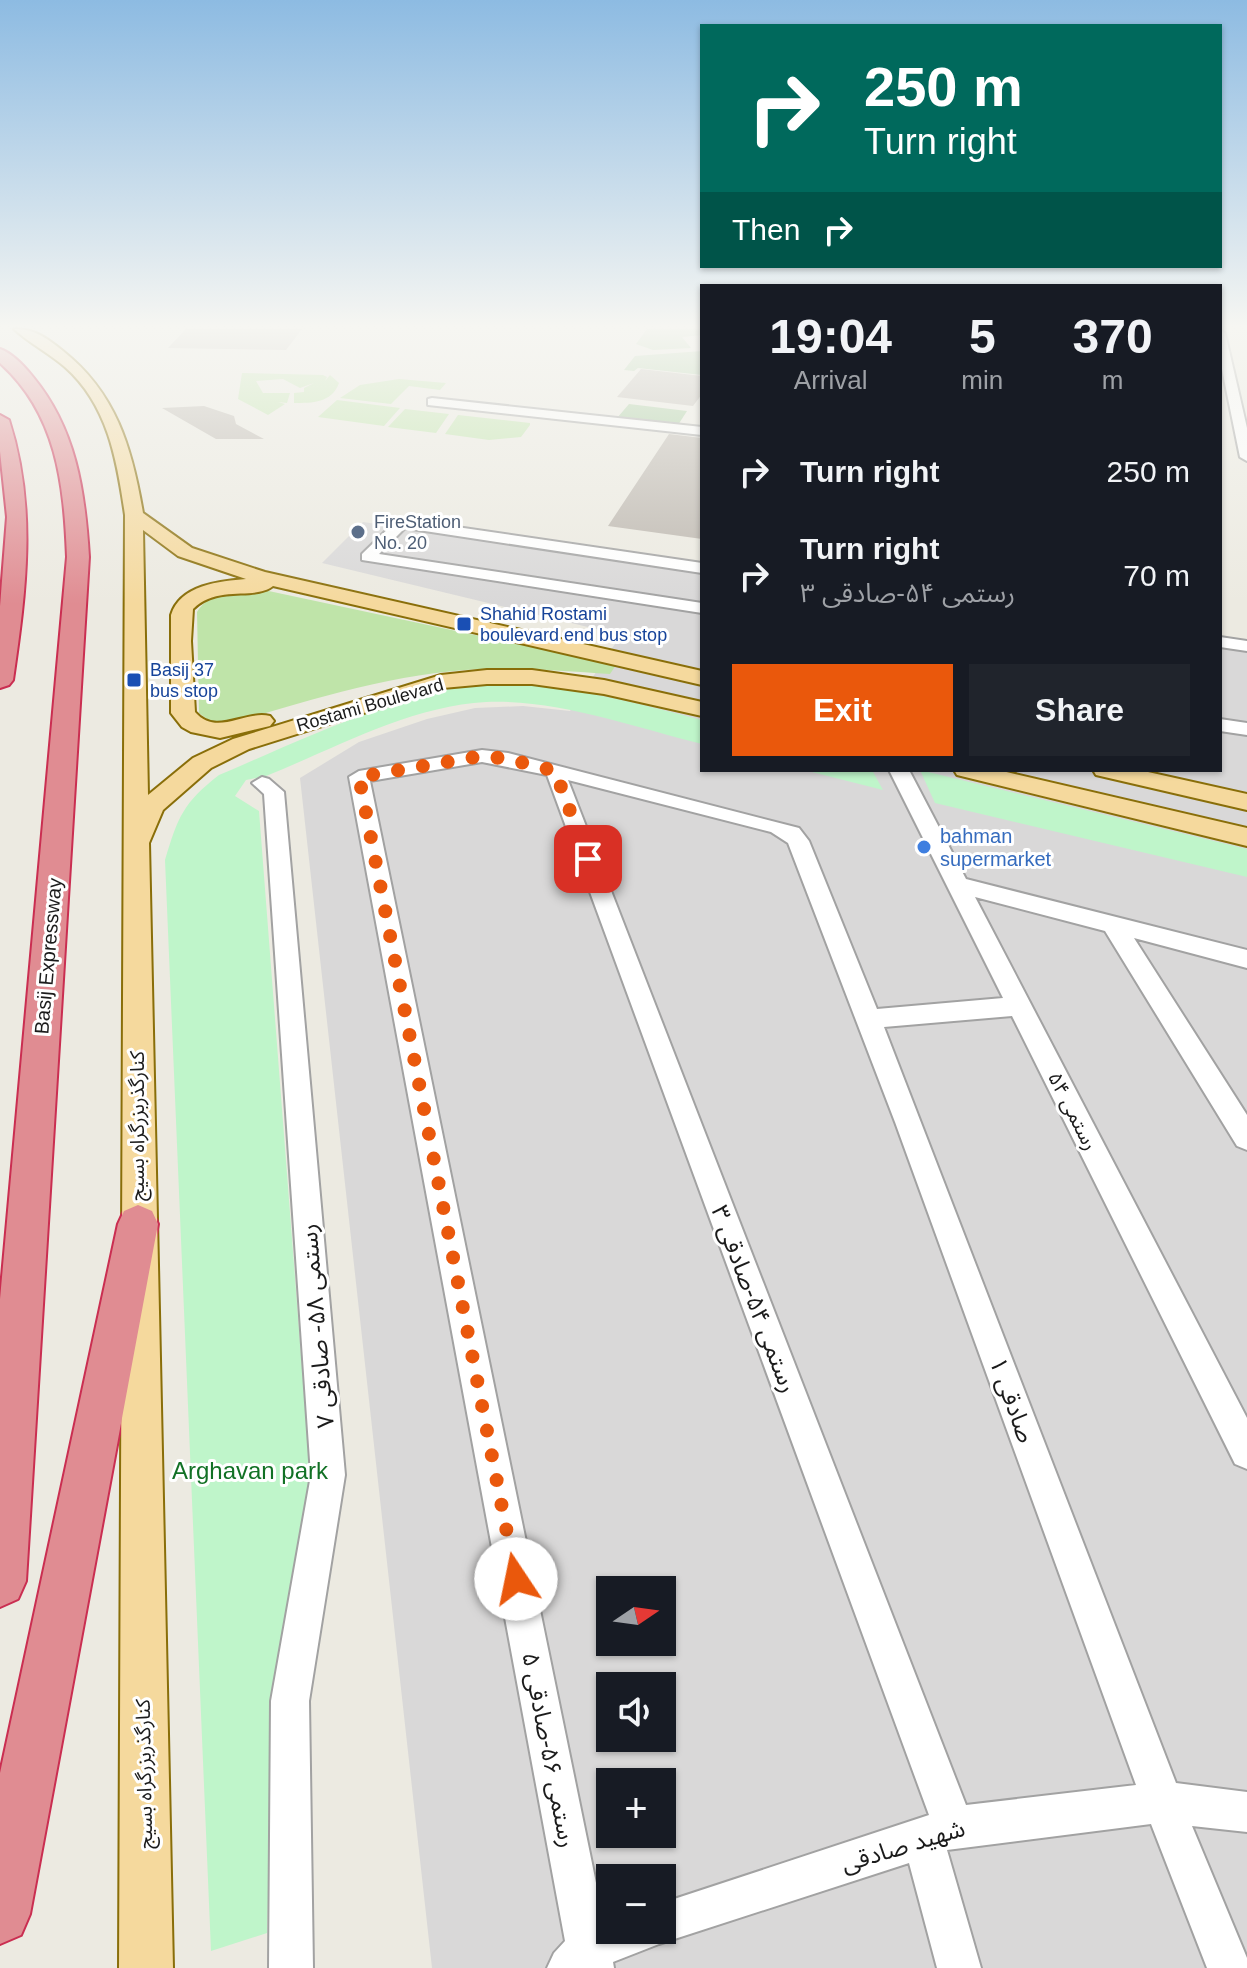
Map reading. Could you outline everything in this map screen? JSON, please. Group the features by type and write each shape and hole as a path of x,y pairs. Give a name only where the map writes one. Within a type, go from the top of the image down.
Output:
{"highway":[{"path":"0,421 15,472 17,499 14,586 0,680"},
{"name":"Basij Expressway","path":"0,1581 78,557 76,503 69,463 54,421"},
{"path":"0,615 14,586"},
{"path":"0,1914 138,1224"}],"main road":[{"name":"کنارگذربزرگراه بسیج","path":"113,421 123,452 134,515 146,1968"},
{"path":"134,515 185,552 294,586 700,678"},
{"path":"294,586 247,584 225,588 198,596 182,608 183,713 197,728 231,730 341,700 441,682"},
{"name":"Rostami Boulevard","path":"136,850 151,807 202,763 241,744 441,682 487,677 532,677 604,687 700,709"},
{"path":"974,772 1247,837"},
{"path":"1114,772 1247,802"}],"street":[{"path":"615,421 700,431"},
{"path":"1239,421 1247,457"},
{"path":"700,568 402,523 367,557 700,608"},
{"path":"1222,642 1247,646"},
{"path":"1222,725 1247,729"},
{"name":"رستمی ۵۶-صادقی ۵","path":"555,771 482,756 359,777 583,1962"},
{"name":"صادقی ۱","path":"555,771 792,833 798,841 871,1019 1161,1802 1229,1968"},
{"name":"رستمی ۵۴-صادقی ۳","path":"555,771 939,1832 959,1968"},
{"name":"رستمی ۵۴","path":"900,772 1247,1452"},
{"name":"رستمی ۵۸- صادقی ۷","path":"262,783 274,792 328,1475 290,1701 291,1968"},
{"path":"956,884 1247,959"},
{"path":"1113,924 1247,1138"},
{"path":"871,1019 1019,1006"},
{"name":"شهید صادقی","path":"676,1919 939,1832 1161,1802 1247,1812"},
{"path":"583,1962 617,1944"}],"shaded area":[{"path":"363,522 700,571 700,772 1222,772 1222,647 1247,651 1247,1968 432,1968 300,778 359,742 427,719 475,708 523,706 570,711 621,635 322,563"}],"green space":[{"path":"346,421 389,421 384,426"},
{"path":"394,421 444,421 436,433 388,427"},
{"path":"454,421 530,423 521,437 489,440 445,434"},
{"path":"642,421 681,421 678,425"},
{"path":"264,590 616,665 610,674 509,669 428,674 361,687 232,723 211,722 199,713 197,612 203,604 218,595"},
{"name":"Arghavan park","path":"520,684 573,690 625,701 700,720 700,743 568,709 513,702 458,705 401,720 266,776 246,780 235,796 259,811 311,1485 274,1700 267,1933 211,1951 165,860 183,812 197,794 219,775 354,718 459,687"},
{"path":"812,772 873,772 883,790"},
{"path":"921,772 1247,849 1247,877 935,803"}],"building":[{"path":"184,421 235,421 264,439 216,439"},
{"path":"669,434 700,438 700,539 608,526"}],"place":[{"name":"FireStation No. 20","path":"358,532"},
{"name":"Shahid Rostami boulevard end bus stop","path":"464,624"},
{"name":"Basij 37 bus stop","path":"134,680"},
{"name":"bahman supermarket","path":"924,847"}],"route":[{"path":"516,1579 359,777 482,756 555,771 588,859"}]}
